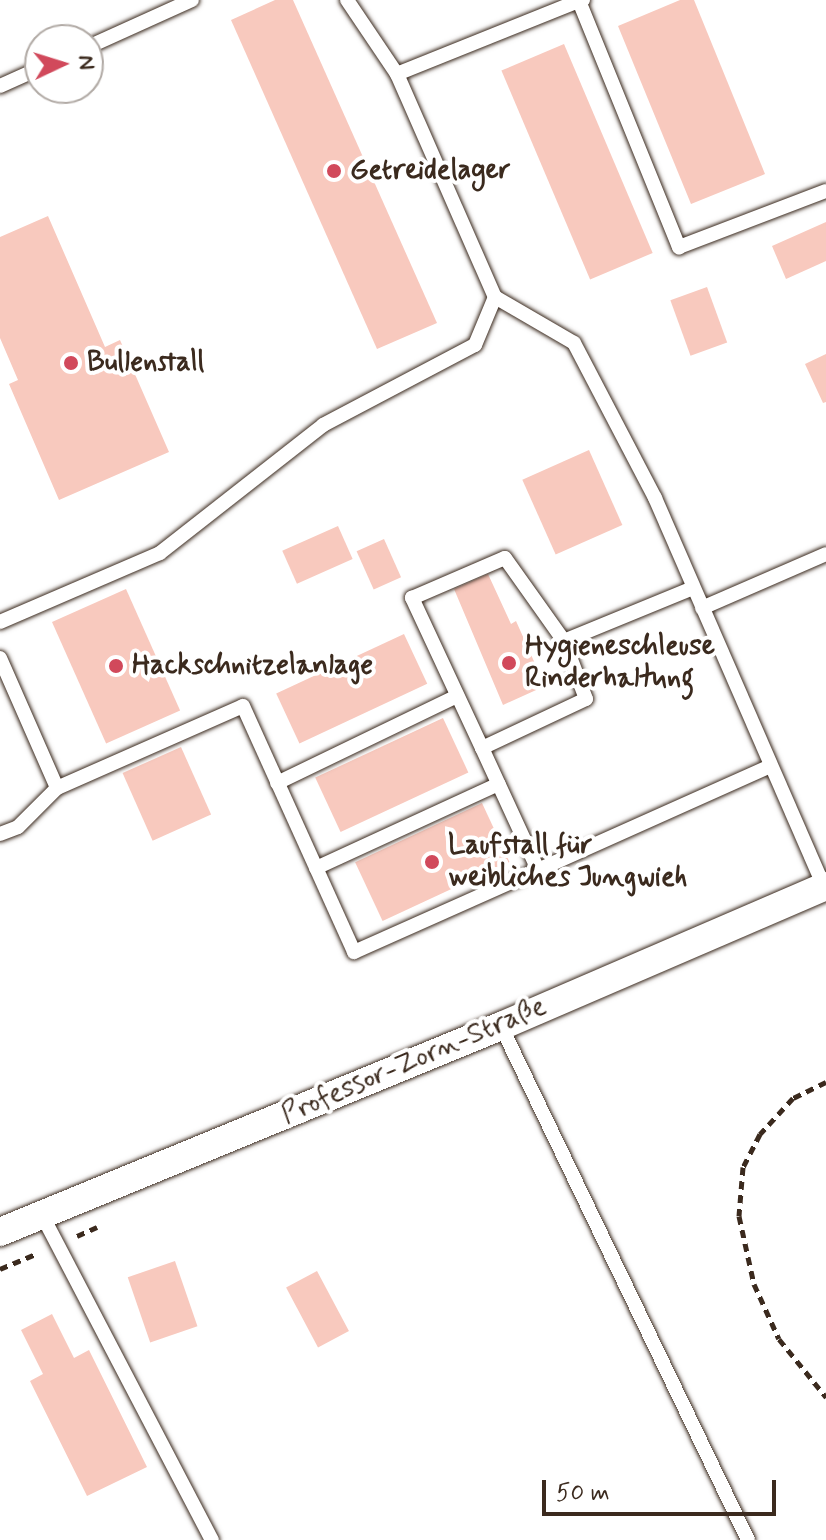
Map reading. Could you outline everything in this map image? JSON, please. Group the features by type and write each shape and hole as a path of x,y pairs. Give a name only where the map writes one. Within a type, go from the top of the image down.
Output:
{"street":[{"name":"Professor-Zorn-Straße","path":"0,1232 501,1026 825,886"}],"lane":[{"path":"104,40 192,0"},
{"path":"347,0 397,74 495,297 574,343 655,498 825,886"},
{"path":"397,74 581,1 679,247 826,191"},
{"path":"0,86 24,75"},
{"path":"0,622 160,553 323,425 475,345 495,297"},
{"path":"702,608 826,554"},
{"path":"482,748 586,699 564,641 505,558 412,598 538,870"},
{"path":"564,641 693,588"},
{"path":"0,658 57,788"},
{"path":"277,783 457,696"},
{"path":"0,834 18,827 57,788 243,706 354,952 771,766"},
{"path":"316,868 499,784"},
{"path":"501,1026 748,1540"},
{"path":"42,1215 212,1540"}],"path":[{"path":"826,1082 793,1098 760,1134 743,1167 739,1216 754,1284 779,1339 826,1397"}],"building":[{"name":"Getreidelager","path":"275,0 293,0 437,323 377,349 231,20"},
{"path":"680,0 694,0 765,174 691,204 618,26"},
{"path":"564,44 653,253 590,280 501,71"},
{"name":"Bullenstall","path":"48,216 105,347 120,340 169,452 59,500 9,384 18,380 0,338 0,237"},
{"path":"826,222 826,261 786,279 772,246"},
{"path":"707,287 727,342 691,356 670,300"},
{"path":"826,354 826,402 823,403 805,364"},
{"path":"589,450 622,525 556,555 522,480"},
{"path":"338,526 353,559 297,584 282,551"},
{"path":"384,539 401,577 374,590 357,551"},
{"name":"Hygieneschleuse Rinderhaltung","path":"488,574 511,624 516,621 545,686 503,705 454,589"},
{"name":"Hackschnitzelanlage","path":"126,589 180,711 106,743 52,622"},
{"path":"404,634 427,684 299,743 276,694"},
{"name":"Laufstall für weibliches Jungwieh","path":"443,718 468,772 341,832 315,778"},
{"name":"Hackschnitzelanlage","path":"181,747 211,815 153,841 123,773"},
{"name":"Laufstall für weibliches Jungwieh","path":"482,803 509,862 383,921 355,862"},
{"path":"175,1261 197,1326 150,1343 128,1277"},
{"path":"317,1271 349,1331 318,1347 286,1287"},
{"path":"52,1314 74,1358 89,1350 147,1467 87,1496 30,1381 43,1374 21,1330"}],"place":[{"name":"Getreidelager","path":"334,171"},
{"name":"Bullenstall","path":"71,363"},
{"name":"Hygieneschleuse Rinderhaltung","path":"509,663"},
{"name":"Hackschnitzelanlage","path":"116,666"},
{"name":"Laufstall für weibliches Jungwieh","path":"432,862"}]}
